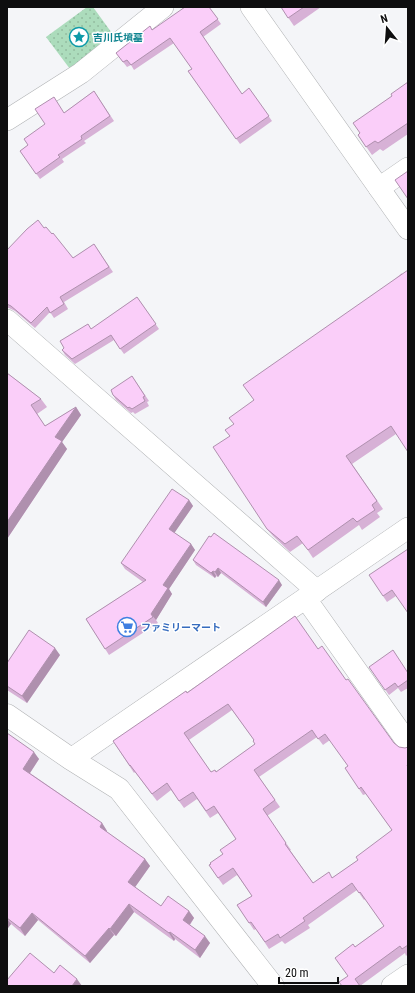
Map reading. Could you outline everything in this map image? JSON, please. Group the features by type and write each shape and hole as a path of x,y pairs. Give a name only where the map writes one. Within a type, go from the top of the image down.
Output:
{"street":[{"path":"7,120 81,73 162,7"},
{"path":"252,7 408,229"},
{"path":"379,188 408,168"},
{"path":"7,320 311,595 408,743"},
{"path":"71,759 408,528"},
{"path":"7,715 71,759 119,789 273,986"},
{"path":"392,986 408,975"}],"green space":[{"path":"87,7 93,7 114,36 70,69 46,37"}],"building":[{"path":"185,7 209,7 218,19 200,32 242,94 249,88 269,116 236,139 188,71 192,69 170,38 131,65 127,60 123,62 116,53 150,26 152,30"},
{"path":"281,7 304,7 288,18"},
{"path":"408,82 408,123 378,143 375,141 366,147 358,135 360,133 353,123 392,96 391,94"},
{"path":"94,91 110,116 81,136 82,139 58,155 60,157 36,174 20,151 28,145 24,139 45,124 35,109 54,97 64,113"},
{"path":"408,171 408,199 395,180"},
{"path":"38,220 44,228 46,227 52,234 53,233 73,258 94,244 109,267 60,297 64,304 50,313 47,307 31,323 7,304 7,250"},
{"path":"408,270 408,452 391,426 346,456 377,501 372,505 375,510 357,522 353,518 308,550 297,536 285,544 267,529 213,447 230,436 225,430 234,424 229,418 254,400 243,385"},
{"path":"137,297 156,324 120,349 111,335 72,359 62,350 64,348 60,341 88,324 91,329"},
{"path":"7,373 41,399 31,405 45,426 76,407 55,437 62,441 7,522"},
{"path":"132,376 145,396 143,397 145,401 132,409 129,407 128,408 113,395 111,390"},
{"path":"172,489 189,500 169,529 191,544 163,585 168,588 151,614 153,617 105,649 86,619 146,580 121,563"},
{"path":"214,533 279,580 263,602 218,568 215,572 213,571 211,573 193,560 209,536 211,537"},
{"path":"408,549 408,613 392,590 383,596 369,575"},
{"path":"295,616 318,649 322,646 346,680 348,679 394,743 399,747 408,747 408,945 402,949 400,946 355,979 360,986 342,986 339,982 348,976 335,958 353,944 355,947 384,926 352,883 303,918 305,921 280,938 278,934 265,942 251,922 249,923 237,905 252,896 233,868 218,878 209,865 223,854 220,850 236,839 214,806 206,811 193,792 179,801 167,783 152,794 113,741 186,691 187,693","holes":["228,704 254,740 253,741 255,744 216,772 215,770 211,772 184,733","312,730 318,739 325,734 348,766 345,768 359,789 361,787 392,830 356,857 358,860 332,878 329,872 313,883 285,844 286,843 263,809 275,800 254,770"]},
{"path":"29,630 55,648 22,696 7,686 7,663"},
{"path":"393,650 408,673 408,680 398,687 395,683 385,690 369,667"},
{"path":"7,733 34,752 23,769 102,823 100,827 145,859 128,882 161,906 168,896 189,911 183,920 205,936 195,950 129,904 110,929 109,928 85,956 32,913 20,928 7,918"},
{"path":"30,953 54,973 60,965 77,979 72,986 7,986 7,980"}],"place":[{"name":"吉川氏墳墓","path":"79,37"},
{"name":"ファミリーマート","path":"127,627"}]}
